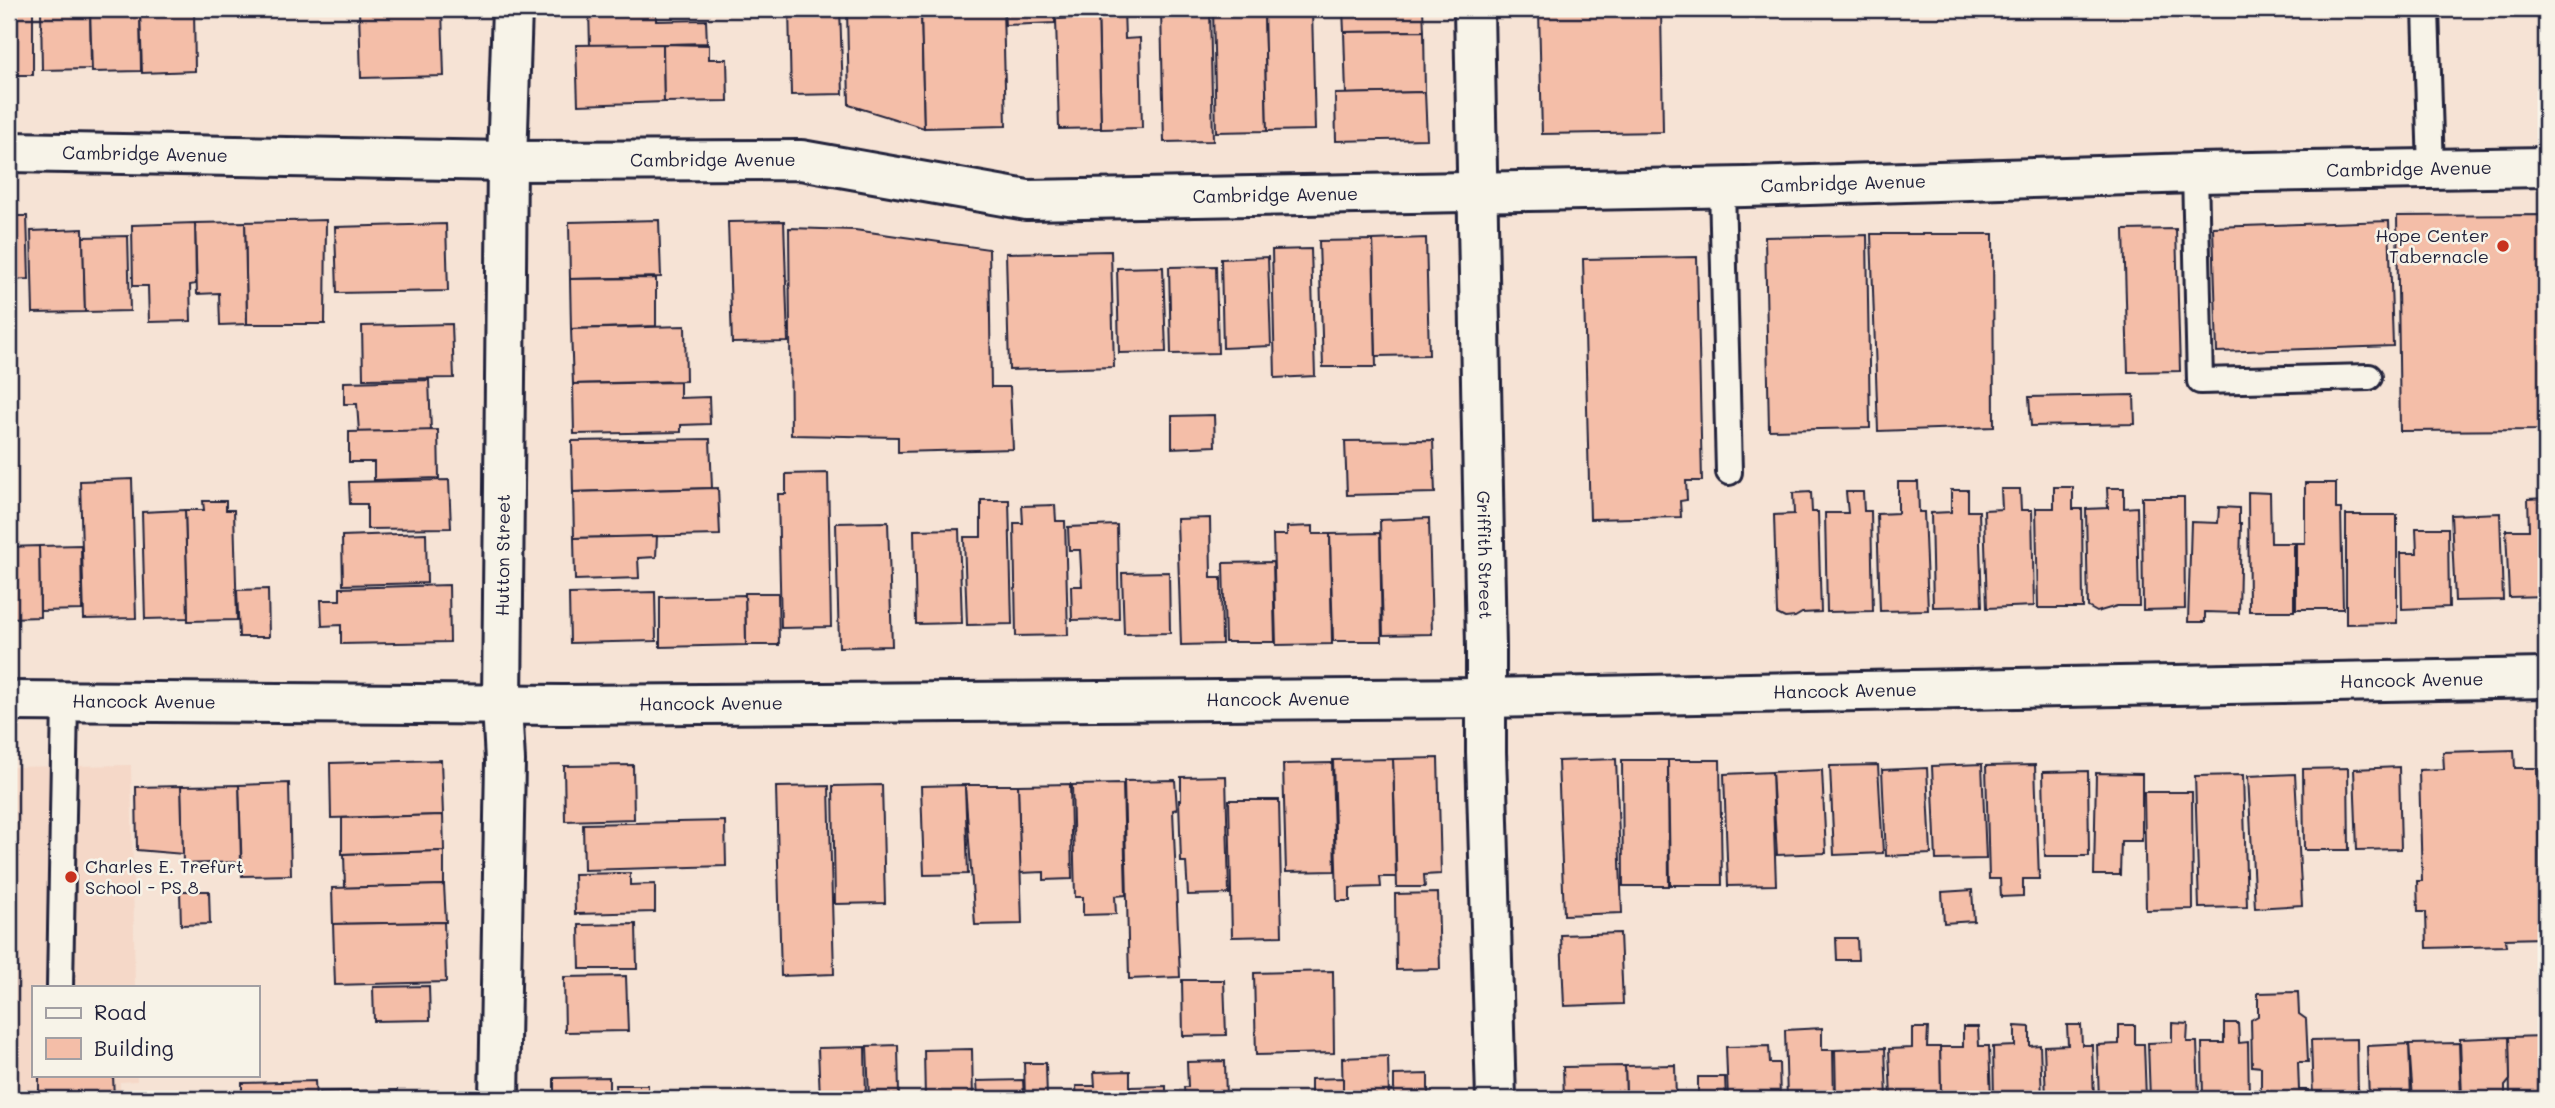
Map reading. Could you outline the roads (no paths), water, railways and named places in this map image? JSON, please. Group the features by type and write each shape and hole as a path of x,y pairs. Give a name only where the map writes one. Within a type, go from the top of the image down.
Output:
{"street":[{"name":"Hutton Street","path":"499,1099 505,761 502,705 508,161 512,9"},
{"name":"Griffith Street","path":"1474,9 1486,752 1496,1099"},
{"name":"Cambridge Avenue","path":"9,152 508,161 801,160 1027,200 2546,167"},
{"name":"Hancock Avenue","path":"9,701 502,705 1487,698 2546,678"}],"lane":[{"path":"2426,9 2431,170"},
{"path":"2195,173 2200,381 2369,377"},
{"path":"1722,187 1729,472"},
{"path":"61,986 65,701"}],"place":[{"name":"Hope Center Tabernacle","path":"2503,246"},
{"name":"Charles E. Trefurt School - PS 8","path":"71,877"}]}
